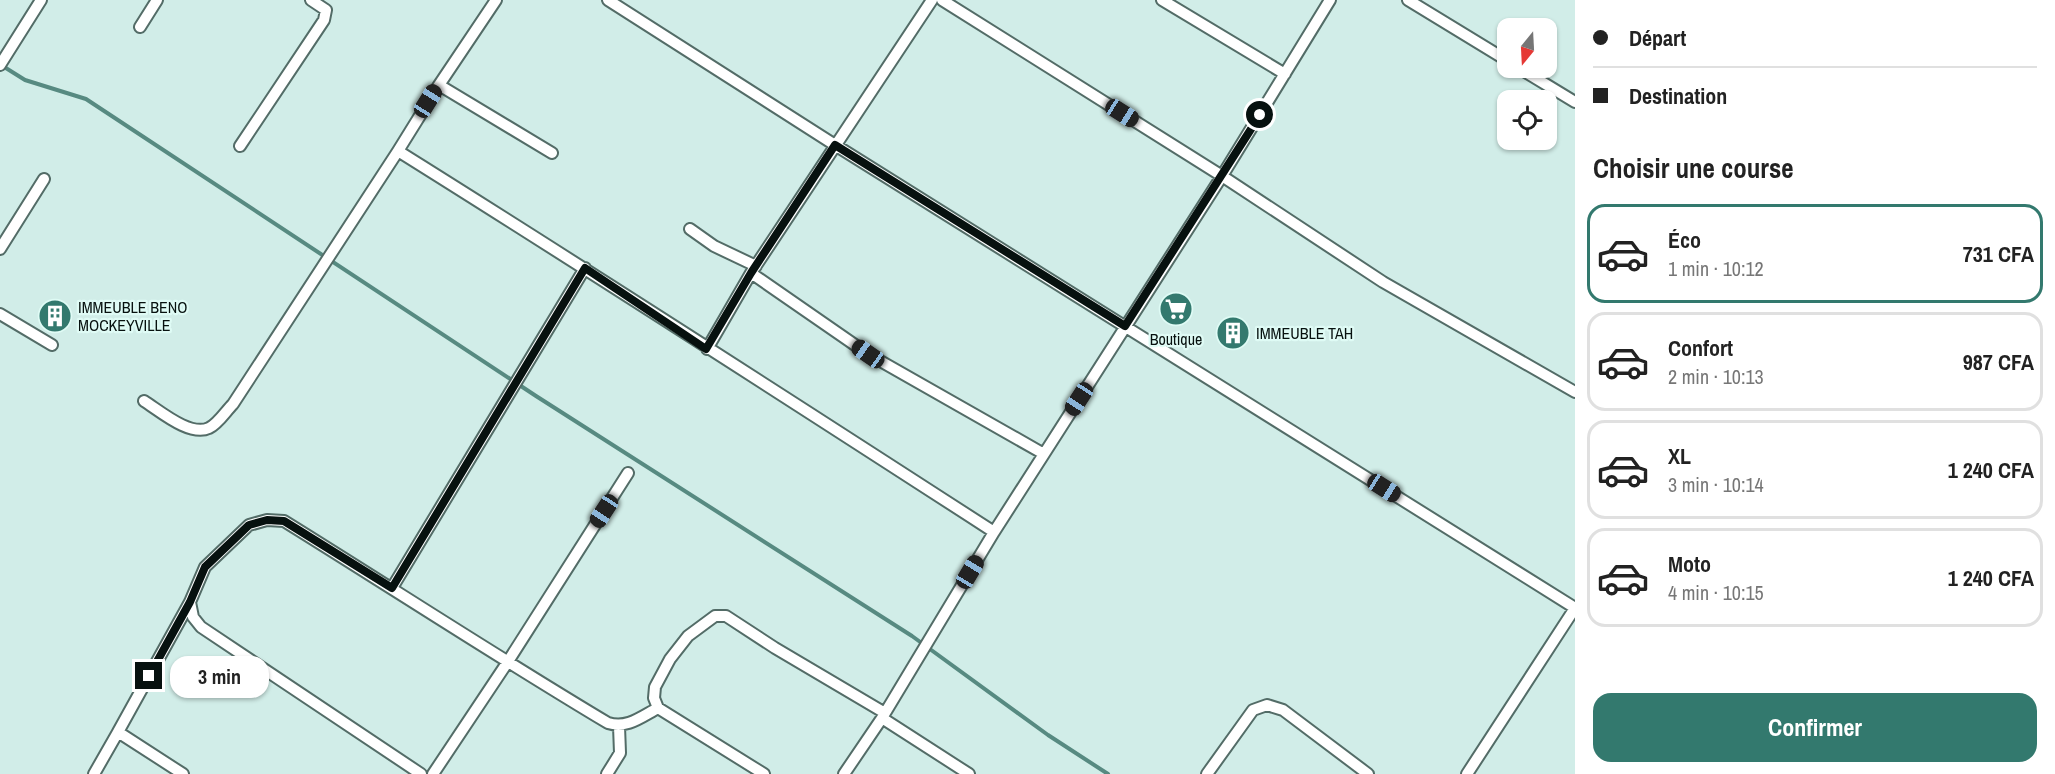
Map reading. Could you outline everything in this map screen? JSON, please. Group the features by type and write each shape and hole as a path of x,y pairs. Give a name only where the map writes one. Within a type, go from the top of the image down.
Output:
{"street":[{"path":"0,65 41,0"},
{"path":"140,27 157,0"},
{"path":"240,146 324,20 326,10 311,0"},
{"path":"144,401 182,425 199,430 211,427 233,404 496,0"},
{"path":"608,0 835,145 1575,608 1467,774"},
{"path":"706,349 753,269 932,0"},
{"path":"942,0 1222,176 1383,282 1575,392"},
{"path":"1162,0 1285,74"},
{"path":"844,774 884,715 994,532 1222,176 1330,0"},
{"path":"1408,0 1497,54"},
{"path":"1535,78 1575,102"},
{"path":"439,85 552,153"},
{"path":"398,152 585,268 706,349 994,532"},
{"path":"0,249 44,179"},
{"path":"690,229 753,269 868,354 1044,454"},
{"path":"392,588 585,268"},
{"path":"0,314 52,345"},
{"path":"433,774 628,473"},
{"path":"94,774 190,602 205,567 249,525 267,520 284,521 507,663 608,723 619,726 629,724 657,708"},
{"path":"190,602 193,617 201,627 421,774"},
{"path":"764,774 657,708 654,698 655,687 670,659 688,636 715,616 726,616 884,715 969,774"},
{"path":"1207,774 1253,710 1267,705 1283,710 1368,774"},
{"path":"607,774 620,753 619,726"},
{"path":"118,732 183,774"}],"waterway":[{"path":"1,65 25,80 86,99 536,396 912,636 1048,735 1108,774"}],"place":[{"name":"Boutique","path":"1176,309"},
{"name":"IMMEUBLE BENO MOCKEYVILLE","path":"55,316"},
{"name":"IMMEUBLE TAH","path":"1233,333"}],"route":[{"path":"149,676 190,602 205,567 249,525 267,520 284,521 392,588 585,268 706,349 751,273 835,145 1125,326 1260,115"}]}
